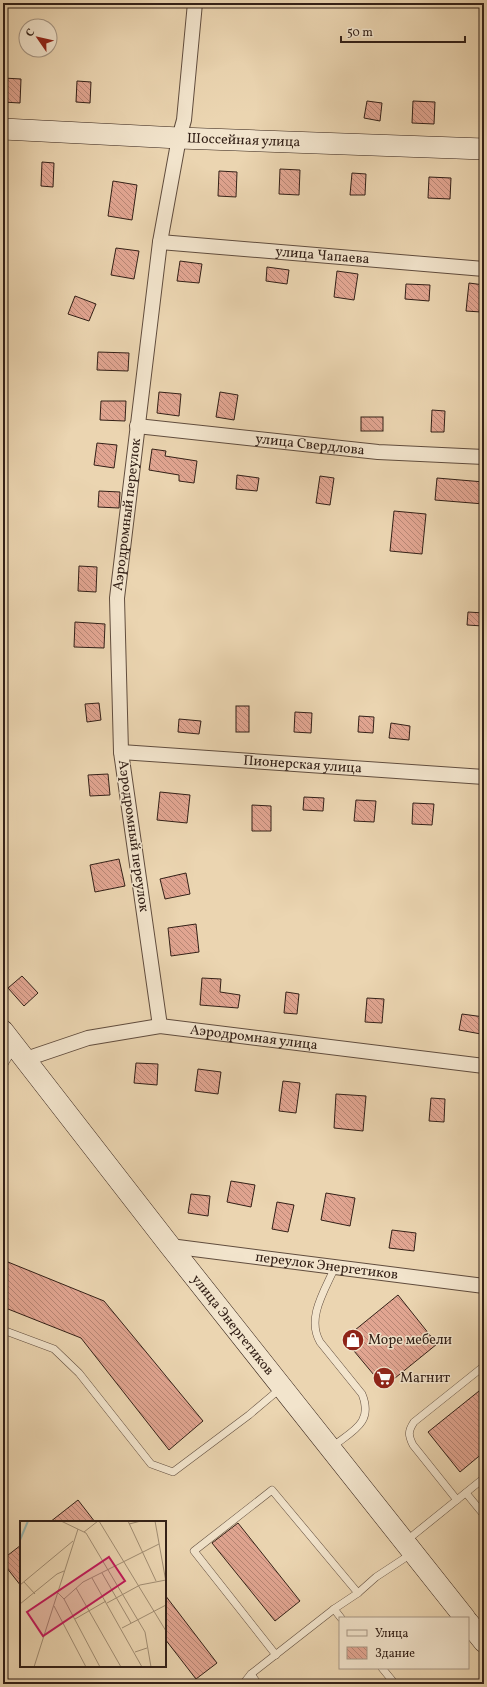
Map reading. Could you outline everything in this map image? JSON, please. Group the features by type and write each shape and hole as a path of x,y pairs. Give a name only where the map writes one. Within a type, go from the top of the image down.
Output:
{"street":[{"name":"Аэродромный переулок","path":"160,1026 121,752 117,598 160,242 179,138 184,120 195,3"},
{"name":"Шоссейная улица","path":"3,129 179,138 484,149"},
{"name":"улица Чапаева","path":"160,242 484,269"},
{"name":"улица Свердлова","path":"137,426 378,452 484,457"},
{"name":"Пионерская улица","path":"121,752 484,777"},
{"name":"Аэродромная улица","path":"15,1045 88,1038 160,1026 484,1066"},
{"name":"улица Энергетиков","path":"15,1045 170,1246 464,1617"},
{"name":"переулок Энергетиков","path":"170,1246 484,1286"},
{"path":"469,1623 484,1642"}],"lane":[{"path":"3,1066 15,1045"},
{"path":"330,1448 362,1422 366,1413 366,1404 362,1394 316,1336 314,1326 315,1315 335,1267"},
{"path":"3,1330 54,1349 79,1373 151,1464 174,1472 282,1388"},
{"path":"457,1500 414,1445 409,1436 409,1429 414,1422 484,1366"},
{"path":"243,1684 251,1674 334,1609 358,1594 457,1500 484,1478"},
{"path":"276,1655 194,1551 272,1490 358,1594"},
{"path":"466,1493 484,1515"},
{"path":"334,1609 340,1617"},
{"path":"383,1669 395,1684"},
{"path":"251,1674 258,1684"}],"building":[{"path":"3,78 21,79 20,103 3,102"},
{"path":"77,81 91,82 90,103 76,102"},
{"path":"367,101 382,103 380,121 364,118"},
{"path":"413,101 435,102 434,124 412,123"},
{"path":"42,162 54,163 53,187 41,186"},
{"path":"280,169 300,170 299,195 279,194"},
{"path":"219,171 237,172 236,197 218,196"},
{"path":"352,173 366,174 365,195 350,195"},
{"path":"429,177 451,178 450,199 428,198"},
{"path":"113,181 137,185 132,220 108,216"},
{"path":"116,248 139,251 134,279 111,275"},
{"path":"180,261 202,264 199,283 177,281"},
{"path":"267,267 289,270 287,284 266,281"},
{"path":"337,271 358,274 354,300 334,297"},
{"path":"469,283 484,285 481,312 466,311"},
{"path":"406,284 430,285 429,301 405,299"},
{"path":"75,296 96,304 89,321 68,314"},
{"path":"98,352 129,353 128,371 97,370"},
{"path":"159,392 181,394 179,416 157,413"},
{"path":"220,392 238,395 234,420 216,417"},
{"path":"101,401 126,401 125,421 100,420"},
{"path":"432,410 445,411 444,432 431,432"},
{"path":"361,417 383,417 383,431 361,431"},
{"path":"97,443 117,445 114,468 94,465"},
{"path":"152,449 166,451 165,456 197,461 194,483 179,481 179,475 149,470"},
{"path":"237,475 259,478 257,491 236,489"},
{"path":"320,476 334,478 330,505 316,503"},
{"path":"437,478 484,482 484,504 435,500"},
{"path":"99,491 120,492 119,508 98,507"},
{"path":"394,511 426,514 422,554 390,551"},
{"path":"79,566 97,567 96,592 78,591"},
{"path":"468,612 484,613 483,626 467,625"},
{"path":"75,622 105,624 104,648 74,647"},
{"path":"99,703 101,720 87,722 85,704"},
{"path":"236,706 249,706 249,732 236,732"},
{"path":"295,712 312,713 311,733 294,732"},
{"path":"359,716 374,717 373,733 358,732"},
{"path":"179,719 201,721 199,734 178,732"},
{"path":"391,723 410,726 409,740 389,738"},
{"path":"108,774 110,795 90,796 88,775"},
{"path":"160,792 190,795 187,823 157,820"},
{"path":"304,797 324,798 323,811 303,810"},
{"path":"356,800 376,801 374,822 354,821"},
{"path":"413,803 434,804 432,825 412,824"},
{"path":"252,805 271,806 271,831 252,831"},
{"path":"119,859 125,886 95,892 90,865"},
{"path":"186,873 190,894 165,899 160,879"},
{"path":"196,924 199,952 171,956 168,928"},
{"path":"22,976 38,993 24,1006 8,988"},
{"path":"202,978 221,979 220,992 240,995 238,1008 200,1005"},
{"path":"286,992 299,994 297,1014 284,1013"},
{"path":"367,998 384,999 382,1023 365,1022"},
{"path":"462,1014 484,1017 481,1034 459,1030"},
{"path":"136,1063 158,1064 157,1085 134,1083"},
{"path":"198,1069 221,1072 218,1094 195,1091"},
{"path":"283,1081 300,1083 296,1113 279,1111"},
{"path":"336,1094 366,1096 363,1131 334,1128"},
{"path":"431,1098 445,1099 444,1122 429,1121"},
{"path":"231,1181 255,1185 251,1207 227,1202"},
{"path":"326,1193 355,1198 350,1226 321,1220"},
{"path":"191,1194 210,1196 208,1216 188,1213"},
{"path":"277,1202 294,1205 288,1232 272,1229"},
{"path":"392,1230 416,1233 414,1251 389,1248"},
{"path":"3,1260 104,1301 203,1421 169,1450 81,1338 3,1307"},
{"path":"398,1295 437,1344 384,1387 344,1339"},
{"path":"484,1387 484,1452 460,1472 428,1432"},
{"path":"78,1500 94,1521 51,1521"},
{"path":"238,1523 300,1601 275,1621 212,1543"},
{"path":"20,1546 20,1585 3,1563 3,1559"},
{"path":"166,1596 217,1663 196,1679 166,1640"}],"place":[{"name":"Море мебели","path":"353,1340"},
{"name":"Магнит","path":"384,1378"}]}
